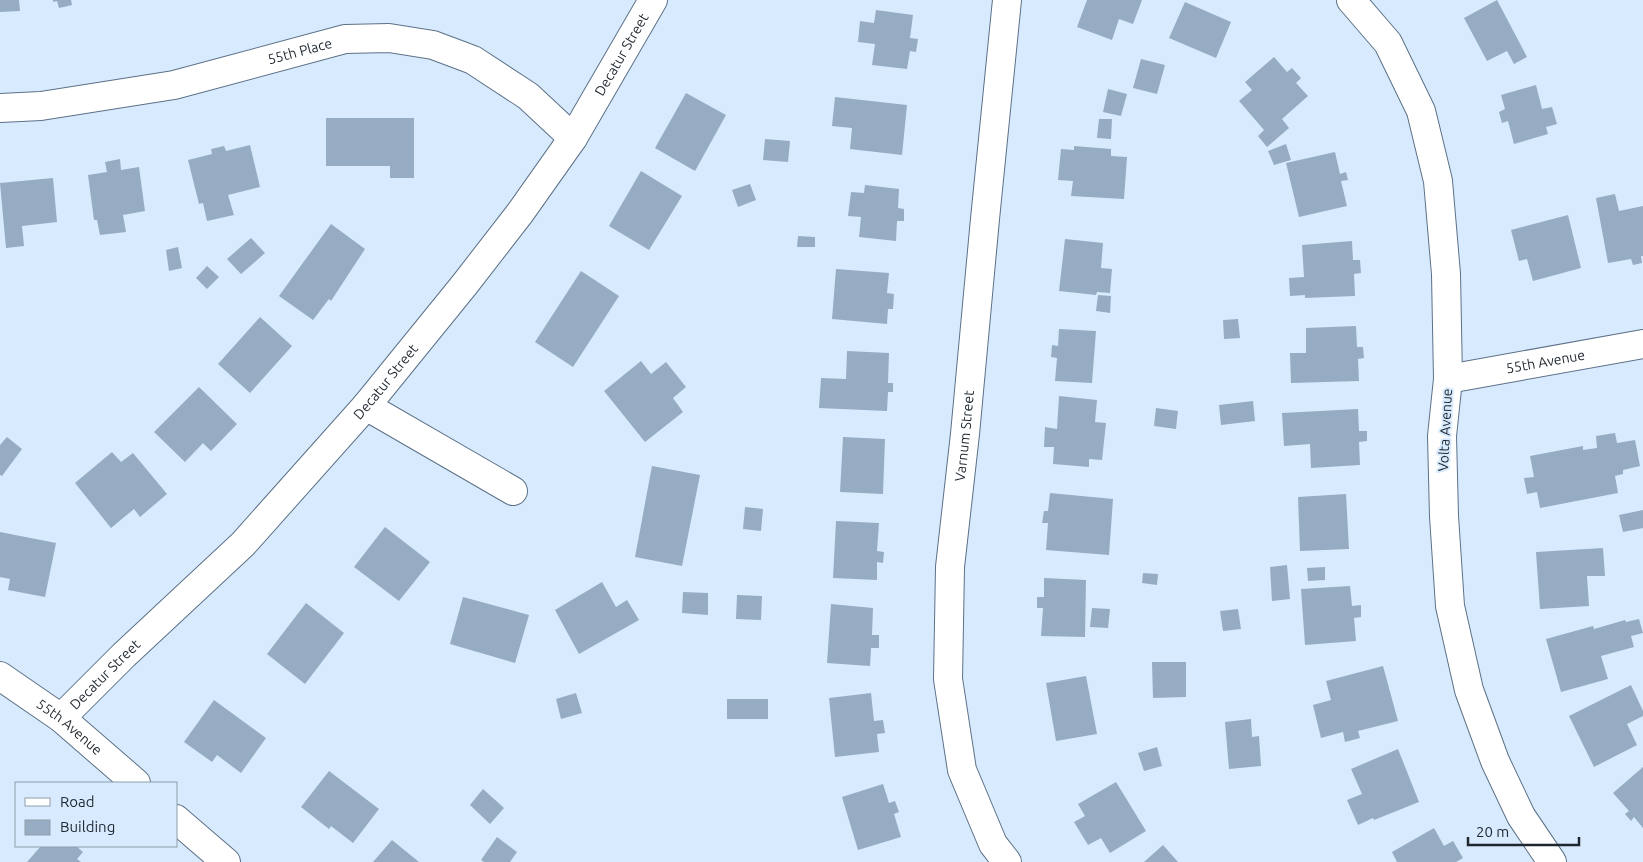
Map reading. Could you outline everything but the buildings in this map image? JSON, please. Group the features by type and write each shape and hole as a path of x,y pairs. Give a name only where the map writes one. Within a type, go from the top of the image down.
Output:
{"street":[{"name":"Decatur Street","path":"61,718 130,648 243,544 366,406 520,213 573,138 652,0"},
{"name":"Varnum Street","path":"1007,0 965,434 950,567 948,679 962,770 993,844 1007,862"},
{"name":"Volta Avenue","path":"1351,0 1388,44 1421,111 1438,181 1446,274 1448,379 1442,436 1444,516 1450,606 1469,690 1495,761 1521,816 1552,862"},
{"name":"55th Place","path":"0,108 41,106 174,85 345,39 389,38 433,45 473,60 528,96 573,138"},
{"name":"55th Avenue","path":"1448,379 1643,344"},
{"path":"366,406 513,491"},
{"name":"55th Avenue","path":"0,676 61,718 135,782"},
{"path":"178,821 226,862"}]}
